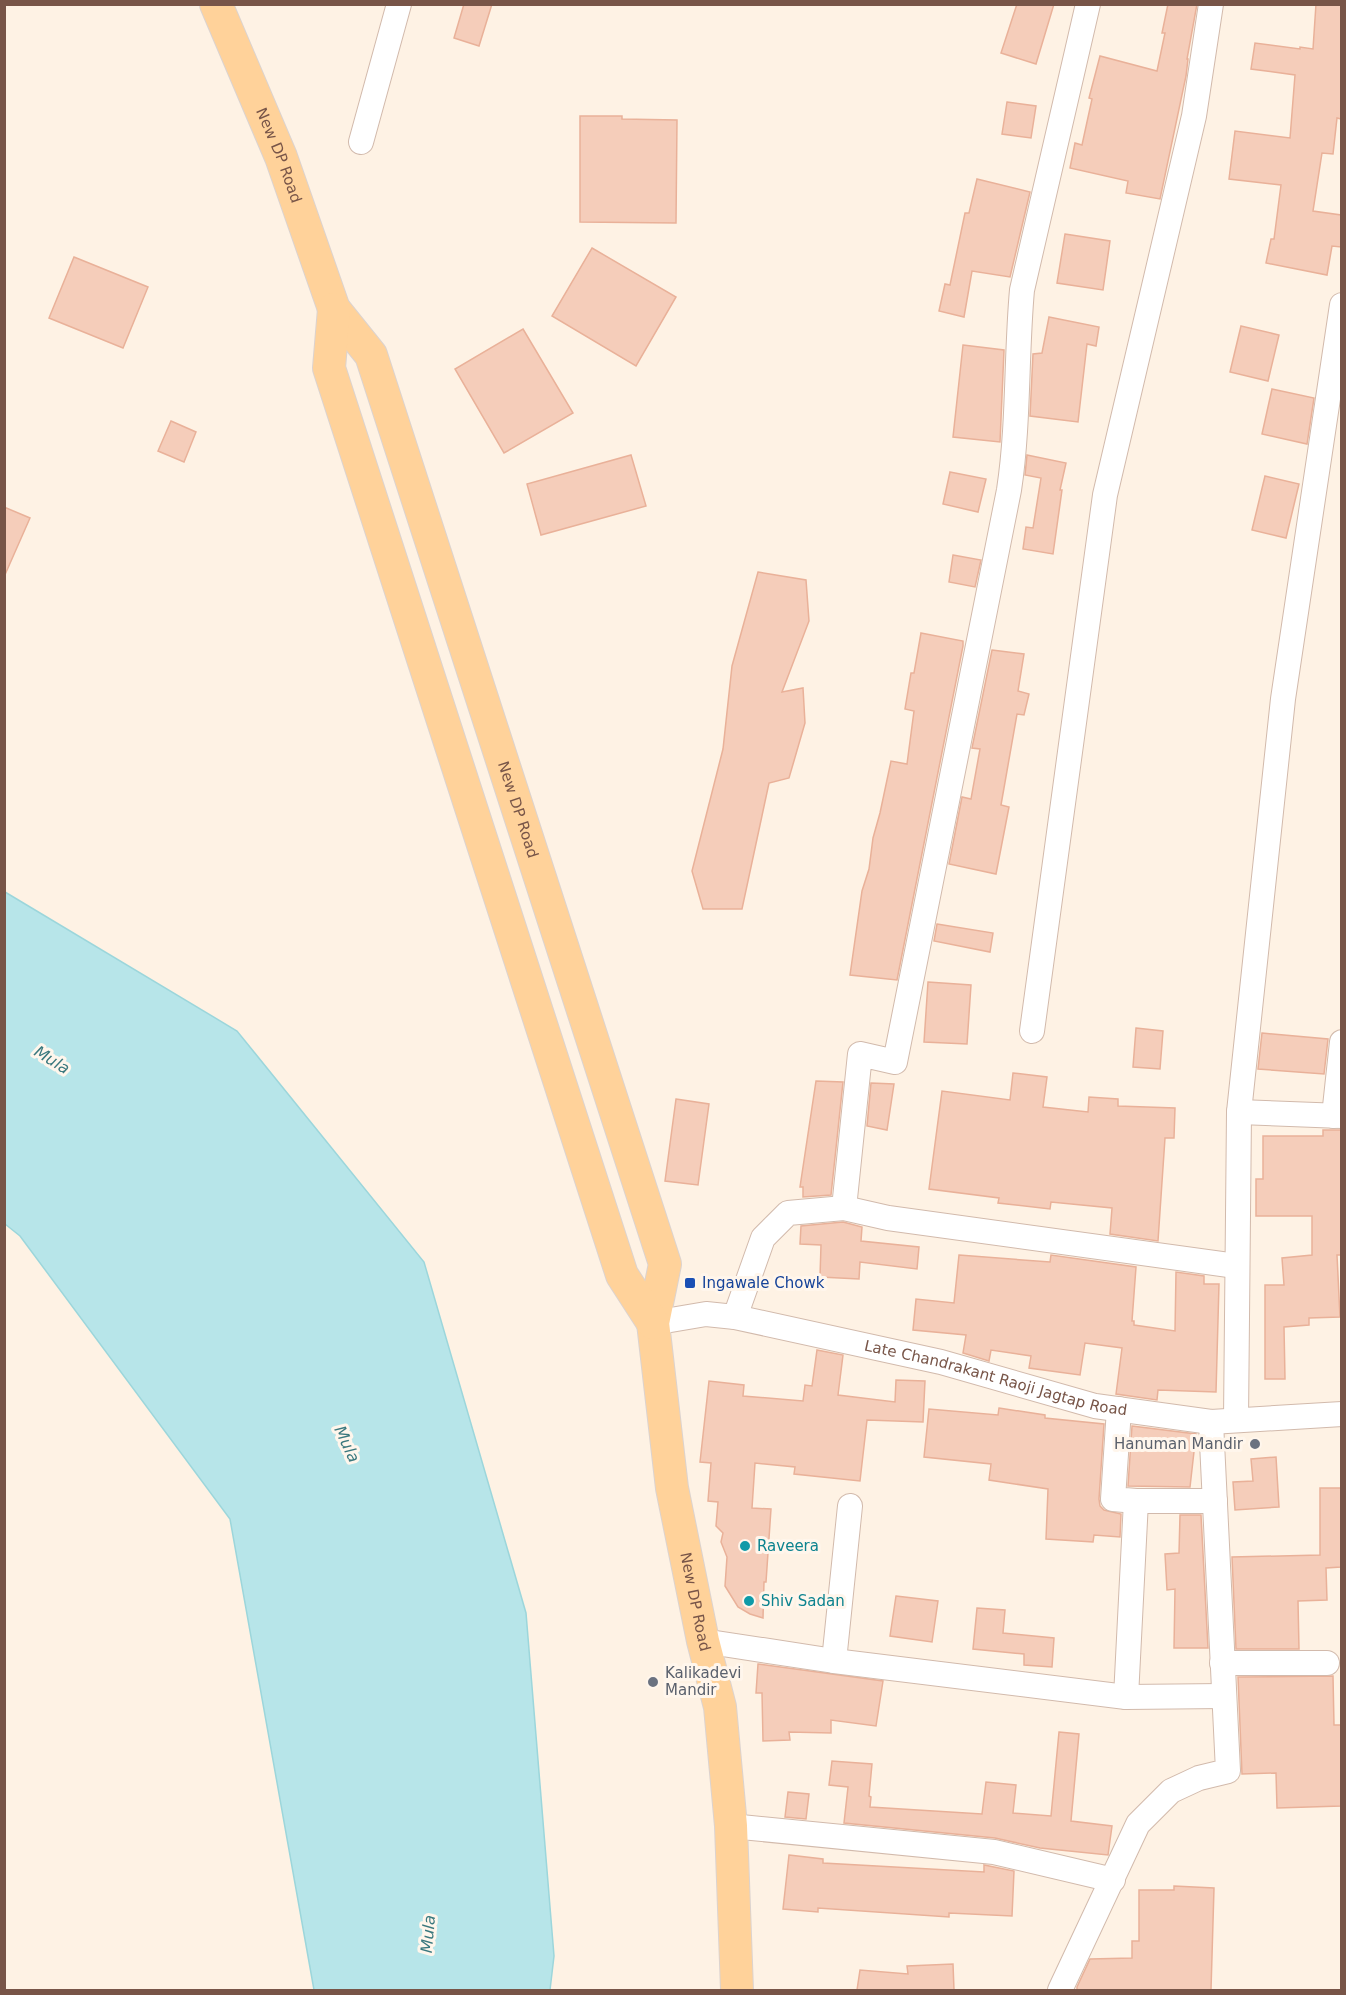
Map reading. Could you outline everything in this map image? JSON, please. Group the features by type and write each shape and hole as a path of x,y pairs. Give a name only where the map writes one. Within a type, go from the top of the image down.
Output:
{"main road":[{"name":"New DP Road","path":"216,4 281,157 334,309 371,355 665,1264 653,1323 672,1488 703,1641 720,1707 731,1826 736,1990"},
{"name":"New DP Road","path":"334,309 329,368 622,1275 653,1323"}],"street":[{"path":"361,142 399,4"},
{"path":"844,1208 860,1054 894,1062 897,1051 1009,490 1015,449 1017,337 1022,290 1088,4"},
{"path":"1032,1031 1105,495 1194,116 1210,4"},
{"path":"1236,1420 1239,1112 1283,699 1341,306"},
{"path":"1239,1112 1338,1116 1341,1042"},
{"path":"735,1317 763,1238 788,1213 844,1208 888,1218 1236,1266"},
{"name":"Late Chandrakant Raoji Jagtap Road","path":"653,1323 705,1314 735,1317 941,1362 1095,1406 1211,1422 1341,1414"},
{"path":"1119,1409 1113,1499 1136,1502 1215,1501"},
{"path":"1060,1990 1138,1824 1171,1791 1199,1778 1228,1771 1211,1422"},
{"path":"1126,1697 1136,1502"},
{"path":"834,1661 850,1506"},
{"path":"703,1641 834,1661 1126,1697 1224,1696"},
{"path":"1222,1663 1327,1663"},
{"path":"731,1826 994,1852 1113,1880"}],"water":[{"name":"Mula","path":"5,892 237,1031 424,1262 526,1613 554,1956 550,1990 314,1990 230,1519 20,1236 5,1224"}],"building":[{"path":"464,4 492,4 479,46 454,38"},
{"path":"1017,4 1054,4 1036,64 1001,53"},
{"path":"1168,4 1197,4 1186,76 1160,199 1126,193 1128,181 1070,168 1075,143 1082,145 1092,99 1089,98 1100,56 1157,71"},
{"path":"1316,4 1341,4 1341,119 1337,118 1333,154 1322,153 1313,211 1341,215 1341,247 1332,246 1327,275 1266,263 1271,239 1274,239 1281,185 1229,179 1235,131 1290,138 1295,75 1251,69 1255,43 1313,49"},
{"path":"1007,102 1036,106 1031,138 1002,134"},
{"path":"580,116 677,120 676,223 580,222"},
{"path":"977,179 1030,192 1010,277 972,271 964,317 939,311 945,284 950,285 965,213 969,213"},
{"path":"1065,234 1110,241 1103,290 1057,283"},
{"path":"592,248 676,297 636,366 552,316"},
{"path":"74,257 148,287 123,348 49,318"},
{"path":"1049,317 1099,327 1096,346 1087,344 1078,422 1030,416 1033,354 1042,353"},
{"path":"1241,326 1279,335 1268,381 1230,372"},
{"path":"523,329 573,413 504,453 455,369"},
{"path":"963,345 1004,350 1000,442 953,437"},
{"path":"1272,389 1314,398 1307,444 1262,434"},
{"path":"171,421 196,432 184,462 158,451"},
{"path":"631,455 646,506 541,535 527,484"},
{"path":"1027,455 1066,463 1060,490 1062,490 1053,554 1023,549 1026,527 1033,528 1041,478 1025,475"},
{"path":"950,472 986,479 978,512 943,504"},
{"path":"1265,476 1299,484 1286,538 1252,530"},
{"path":"4,507 30,518 4,577"},
{"path":"953,555 981,560 975,587 949,582"},
{"path":"758,572 806,580 809,621 782,692 803,688 805,723 789,778 769,783 742,909 703,909 692,871 723,749 732,666"},
{"path":"921,633 963,641 963,646 897,980 850,975 862,891 869,869 873,838 891,761 907,764 914,711 905,709"},
{"path":"992,650 1024,654 1018,691 1029,694 1024,715 1017,714 1001,805 1009,807 996,874 949,864 962,797 971,799 980,749 972,748"},
{"path":"937,924 993,933 990,952 934,941"},
{"path":"928,982 971,985 967,1044 924,1042"},
{"path":"1136,1028 1163,1031 1160,1069 1133,1067"},
{"path":"1262,1033 1328,1039 1324,1074 1258,1069"},
{"path":"1013,1073 1047,1077 1043,1107 1088,1112 1089,1097 1118,1099 1118,1106 1175,1108 1174,1138 1165,1138 1158,1241 1110,1234 1112,1208 1051,1202 1050,1209 998,1203 999,1198 929,1189 942,1091 1010,1100"},
{"path":"816,1081 843,1082 831,1195 803,1197 803,1187 800,1187"},
{"path":"871,1083 894,1084 887,1130 867,1126"},
{"path":"676,1099 709,1104 698,1185 665,1181"},
{"path":"1323,1130 1341,1130 1341,1255 1337,1255 1340,1317 1309,1318 1309,1325 1284,1327 1285,1379 1265,1379 1265,1285 1284,1285 1282,1258 1312,1255 1312,1216 1256,1216 1256,1179 1263,1179 1263,1136 1323,1136"},
{"path":"843,1222 862,1227 861,1241 919,1247 917,1269 860,1262 859,1279 820,1277 821,1245 800,1244 801,1226"},
{"path":"959,1255 1050,1262 1051,1255 1136,1267 1132,1321 1134,1325 1175,1331 1176,1272 1204,1276 1204,1284 1219,1284 1216,1392 1158,1390 1157,1400 1116,1394 1122,1348 1085,1343 1080,1375 1029,1368 1031,1356 991,1350 989,1361 963,1353 966,1335 913,1330 916,1299 954,1303"},
{"path":"817,1350 843,1355 838,1395 895,1402 896,1380 925,1381 923,1422 867,1420 860,1481 794,1474 795,1467 755,1463 752,1508 771,1509 763,1618 738,1607 725,1586 727,1557 721,1542 723,1533 716,1526 718,1502 708,1501 711,1463 700,1462 709,1381 744,1385 743,1396 803,1401 805,1385 812,1386"},
{"path":"999,1408 1045,1415 1045,1418 1104,1424 1099,1499 1100,1506 1104,1510 1121,1514 1120,1537 1094,1535 1093,1542 1046,1539 1048,1489 989,1480 991,1464 924,1457 929,1409 998,1415"},
{"path":"1132,1426 1196,1434 1190,1487 1128,1486"},
{"path":"1276,1457 1279,1507 1235,1510 1233,1482 1253,1481 1251,1459"},
{"path":"1320,1488 1341,1488 1341,1567 1326,1568 1327,1600 1298,1601 1299,1649 1236,1649 1232,1557 1320,1555"},
{"path":"1180,1515 1201,1515 1208,1648 1174,1648 1175,1589 1167,1590 1165,1554 1179,1553"},
{"path":"896,1596 938,1601 932,1642 890,1636"},
{"path":"977,1608 1005,1610 1003,1633 1054,1638 1052,1667 1024,1665 1024,1654 973,1649"},
{"path":"758,1664 883,1681 876,1726 831,1720 831,1733 789,1732 790,1740 763,1741 762,1693 756,1693"},
{"path":"1333,1676 1334,1725 1341,1725 1341,1806 1277,1808 1276,1773 1242,1774 1238,1677"},
{"path":"1059,1732 1079,1734 1071,1821 1112,1826 1108,1855 1040,1848 995,1838 844,1823 848,1787 829,1785 832,1761 872,1764 870,1807 982,1814 986,1782 1016,1785 1013,1813 1051,1816"},
{"path":"788,1792 809,1794 806,1819 785,1817"},
{"path":"789,1855 823,1859 823,1863 984,1872 984,1865 1014,1871 1012,1916 949,1913 949,1917 818,1908 818,1912 783,1909"},
{"path":"1174,1886 1214,1888 1211,1990 1077,1990 1090,1959 1132,1958 1132,1941 1139,1941 1139,1890 1174,1890"},
{"path":"953,1964 954,1990 857,1990 860,1970 908,1974 907,1966"}],"place":[{"name":"Ingawale Chowk","path":"690,1283"},
{"name":"Hanuman Mandir","path":"1255,1444"},
{"name":"Raveera","path":"745,1546"},
{"name":"Shiv Sadan","path":"749,1601"},
{"name":"Kalikadevi Mandir","path":"653,1682"}]}
